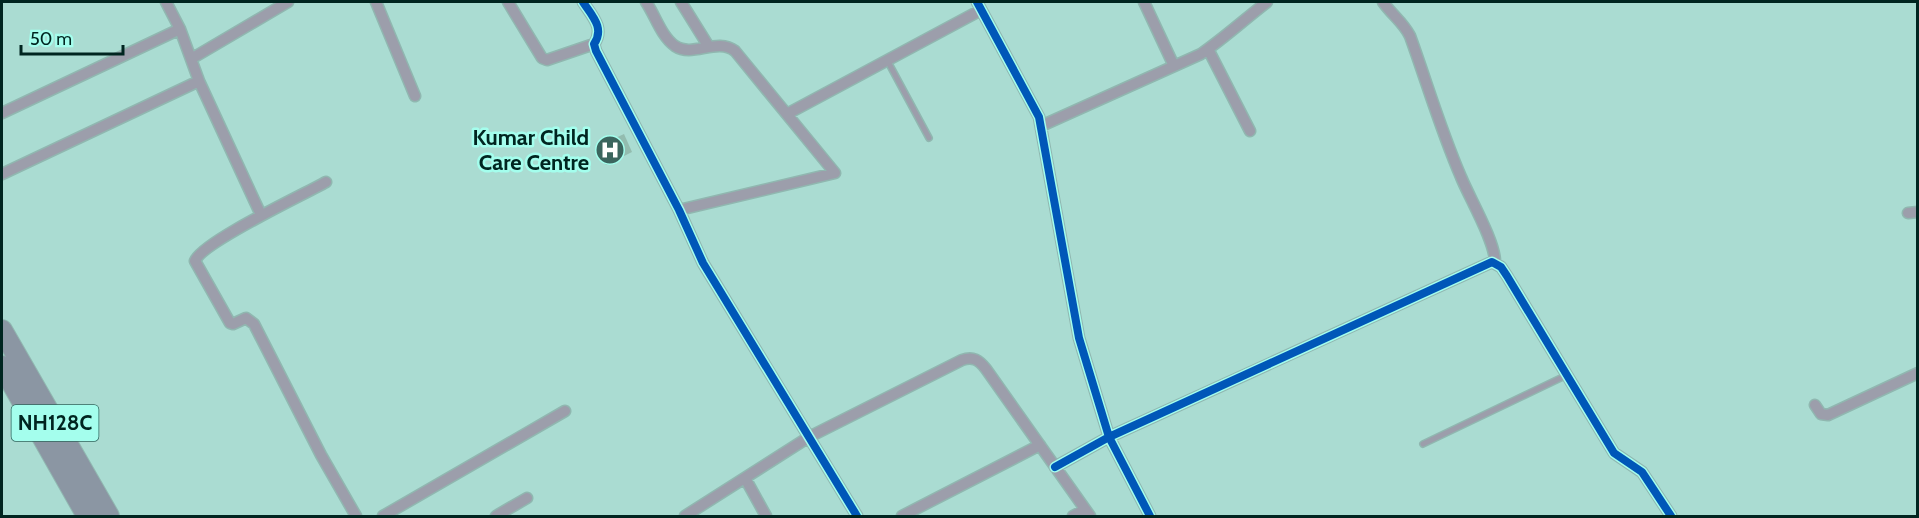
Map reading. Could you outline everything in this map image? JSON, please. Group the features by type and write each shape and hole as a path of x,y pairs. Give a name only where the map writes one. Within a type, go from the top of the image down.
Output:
{"highway":[{"name":"NH128C","path":"2,330 109,516"},
{"name":"NH128C","path":"2,366 87,516"}],"street":[{"path":"166,2 180,29 199,81 261,214"},
{"path":"190,59 288,2"},
{"path":"375,2 415,96"},
{"path":"508,2 542,58 547,60 594,44"},
{"path":"583,2 598,27 599,34 594,44 596,51 679,210 703,263 857,516"},
{"path":"646,2 664,34 676,46 687,50 725,46 735,51 835,173 679,210"},
{"path":"681,2 710,47"},
{"path":"1144,2 1174,66"},
{"path":"1041,126 1208,49 1267,2"},
{"path":"1383,2 1392,15 1402,22 1407,31 1460,175 1494,251 1495,263 1508,276 1614,453 1642,472 1671,516"},
{"path":"787,114 887,60 979,6 1035,108 1041,126 1073,313 1109,437 1150,516"},
{"path":"2,113 180,29"},
{"path":"1208,49 1250,131"},
{"path":"2,174 199,81"},
{"path":"326,182 261,214 206,249 196,257 196,266 230,323 233,324 246,318 254,324 321,455 356,516"},
{"path":"1055,467 1109,437 1488,263 1495,263"},
{"path":"685,516 809,437 962,360 974,358 980,361 986,369 1087,513 1073,516"},
{"path":"1815,405 1821,414 1828,415 1917,373"},
{"path":"383,516 565,411"},
{"path":"902,516 1040,445"},
{"path":"745,478 766,516"},
{"path":"496,516 527,498"}],"lane":[{"path":"887,60 929,138"},
{"path":"1423,444 1568,375"}],"building":[{"path":"624,134 632,152 606,165 598,146"}],"cycle path":[{"path":"583,2 598,27 594,44 596,51 679,210 703,263 857,516"},
{"path":"977,2 1039,117 1079,338 1109,437 1150,516"},
{"path":"1055,467 1109,437 1492,262 1501,267 1507,276 1614,453 1642,472 1671,516"}],"place":[{"name":"Kumar Child Care Centre","path":"610,150"}]}
